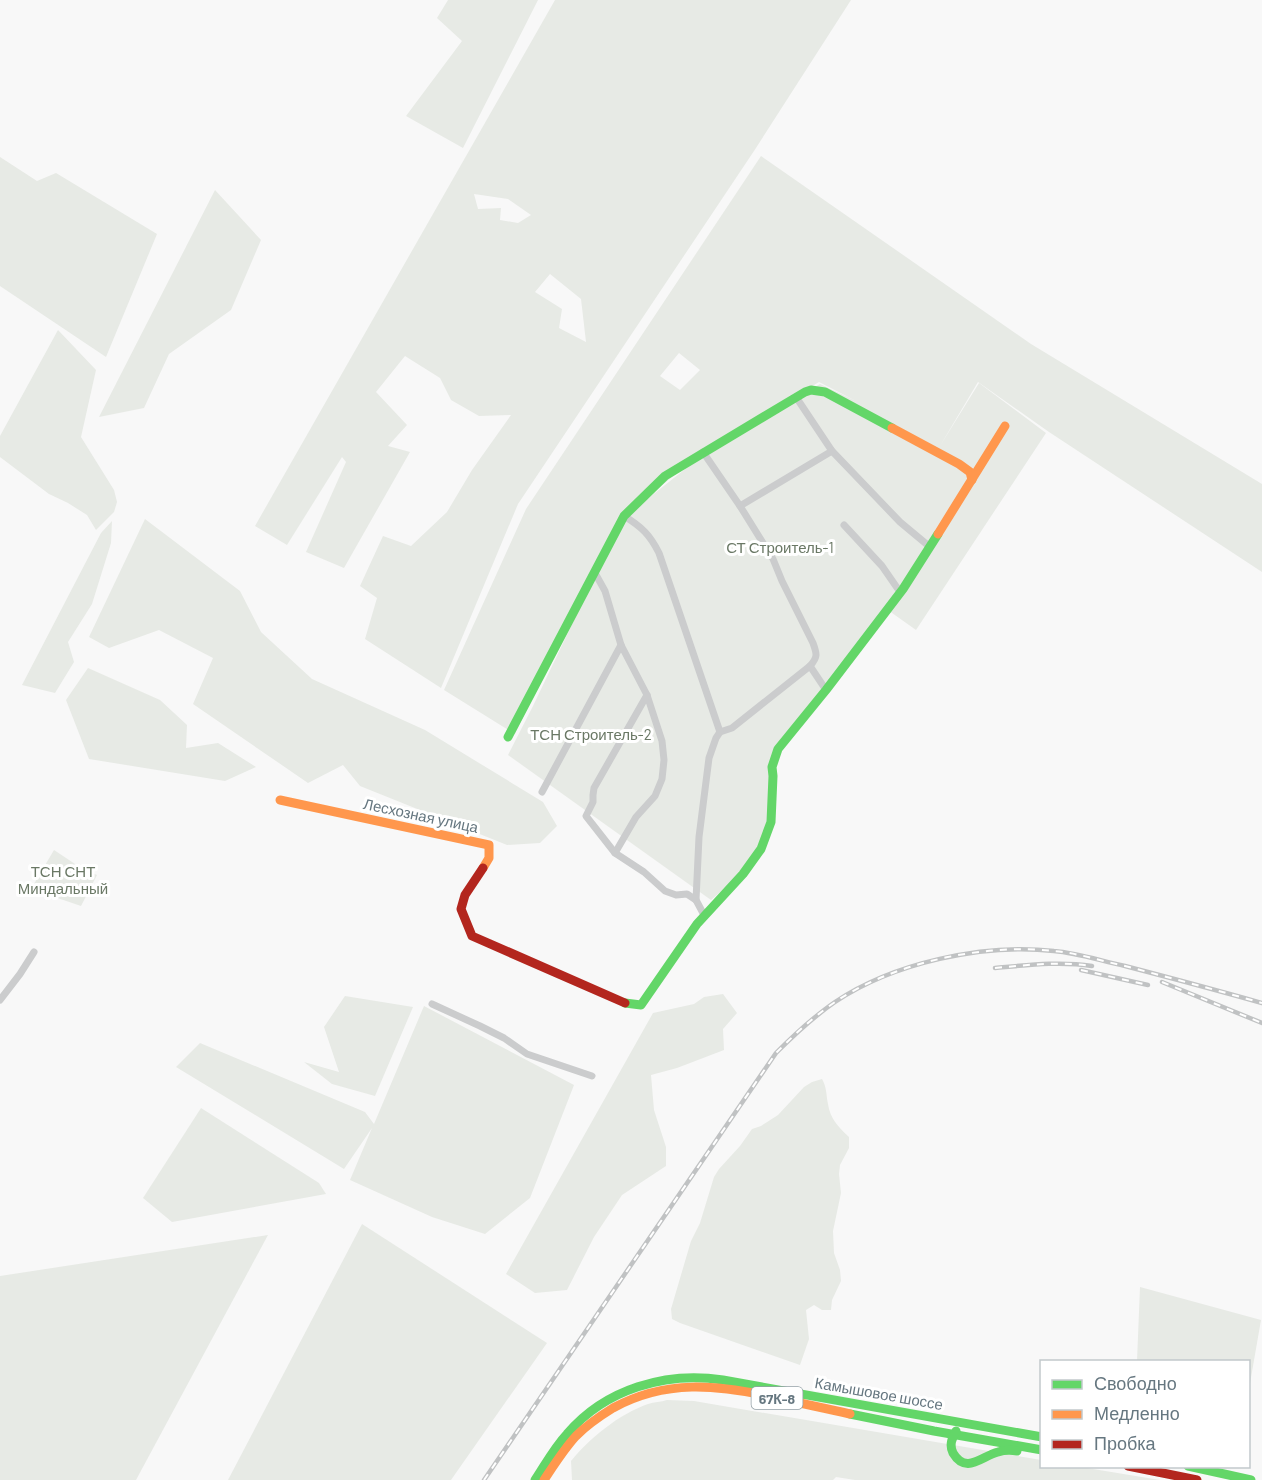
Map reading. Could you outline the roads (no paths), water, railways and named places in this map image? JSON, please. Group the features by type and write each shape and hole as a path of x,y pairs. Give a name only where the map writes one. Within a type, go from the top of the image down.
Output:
{"street":[{"path":"508,737 624,516 664,476 805,392 811,390 825,392 965,468 970,472 972,480"},
{"path":"796,397 832,451 900,522 930,546"},
{"path":"647,695 594,788 593,802 586,816 615,853 644,872 665,891 676,895 687,894 696,900 704,915 743,874 761,849 771,822 773,776 771,767 778,749 900,592 1005,426"},
{"path":"740,506 832,451"},
{"path":"696,900 699,837 709,758 716,738 720,732 732,728 816,659 813,643 773,559 703,452"},
{"path":"624,516 639,525 651,538 660,553 720,732"},
{"path":"844,525 882,566 900,592"},
{"path":"595,573 606,591 621,645 647,695 662,741 664,760 662,779 655,796 636,818 615,853"},
{"path":"542,792 621,645"},
{"path":"810,666 826,690"},
{"name":"Лесхозная улица","path":"280,800 489,844 489,858 465,895 461,909 472,936 622,1003 641,1005 704,915"},
{"path":"0,1000 34,951"},
{"path":"432,1004 504,1038 527,1054 592,1076"},
{"name":"Камышовое шоссе","path":"535,1480 568,1432 596,1408 629,1390 676,1378 688,1377 735,1382 1040,1437"},
{"name":"Камышовое шоссе","path":"544,1480 578,1434 603,1414 626,1401 649,1392 697,1386 741,1390 953,1435 1040,1450"},
{"path":"1001,1429 986,1432 962,1428 957,1430 951,1441 951,1450 958,1460 967,1464 978,1462 994,1453 1012,1450 1028,1453 1040,1450"},
{"path":"1133,1468 1197,1480"},
{"path":"1193,1468 1251,1480"}],"railway":[{"path":"484,1480 776,1053 804,1026 835,1002 884,976 911,967 969,953 1027,949 1081,955 1262,1003"},
{"path":"995,968 1056,964 1092,966"},
{"path":"1081,970 1148,985"},
{"path":"1162,982 1262,1023"}],"park label":[{"name":"СТ Строитель-1","path":"780,547"},
{"name":"ТСН Строитель-2","path":"591,734"},
{"name":"ТСН СНТ Миндальный","path":"63,880"}]}
